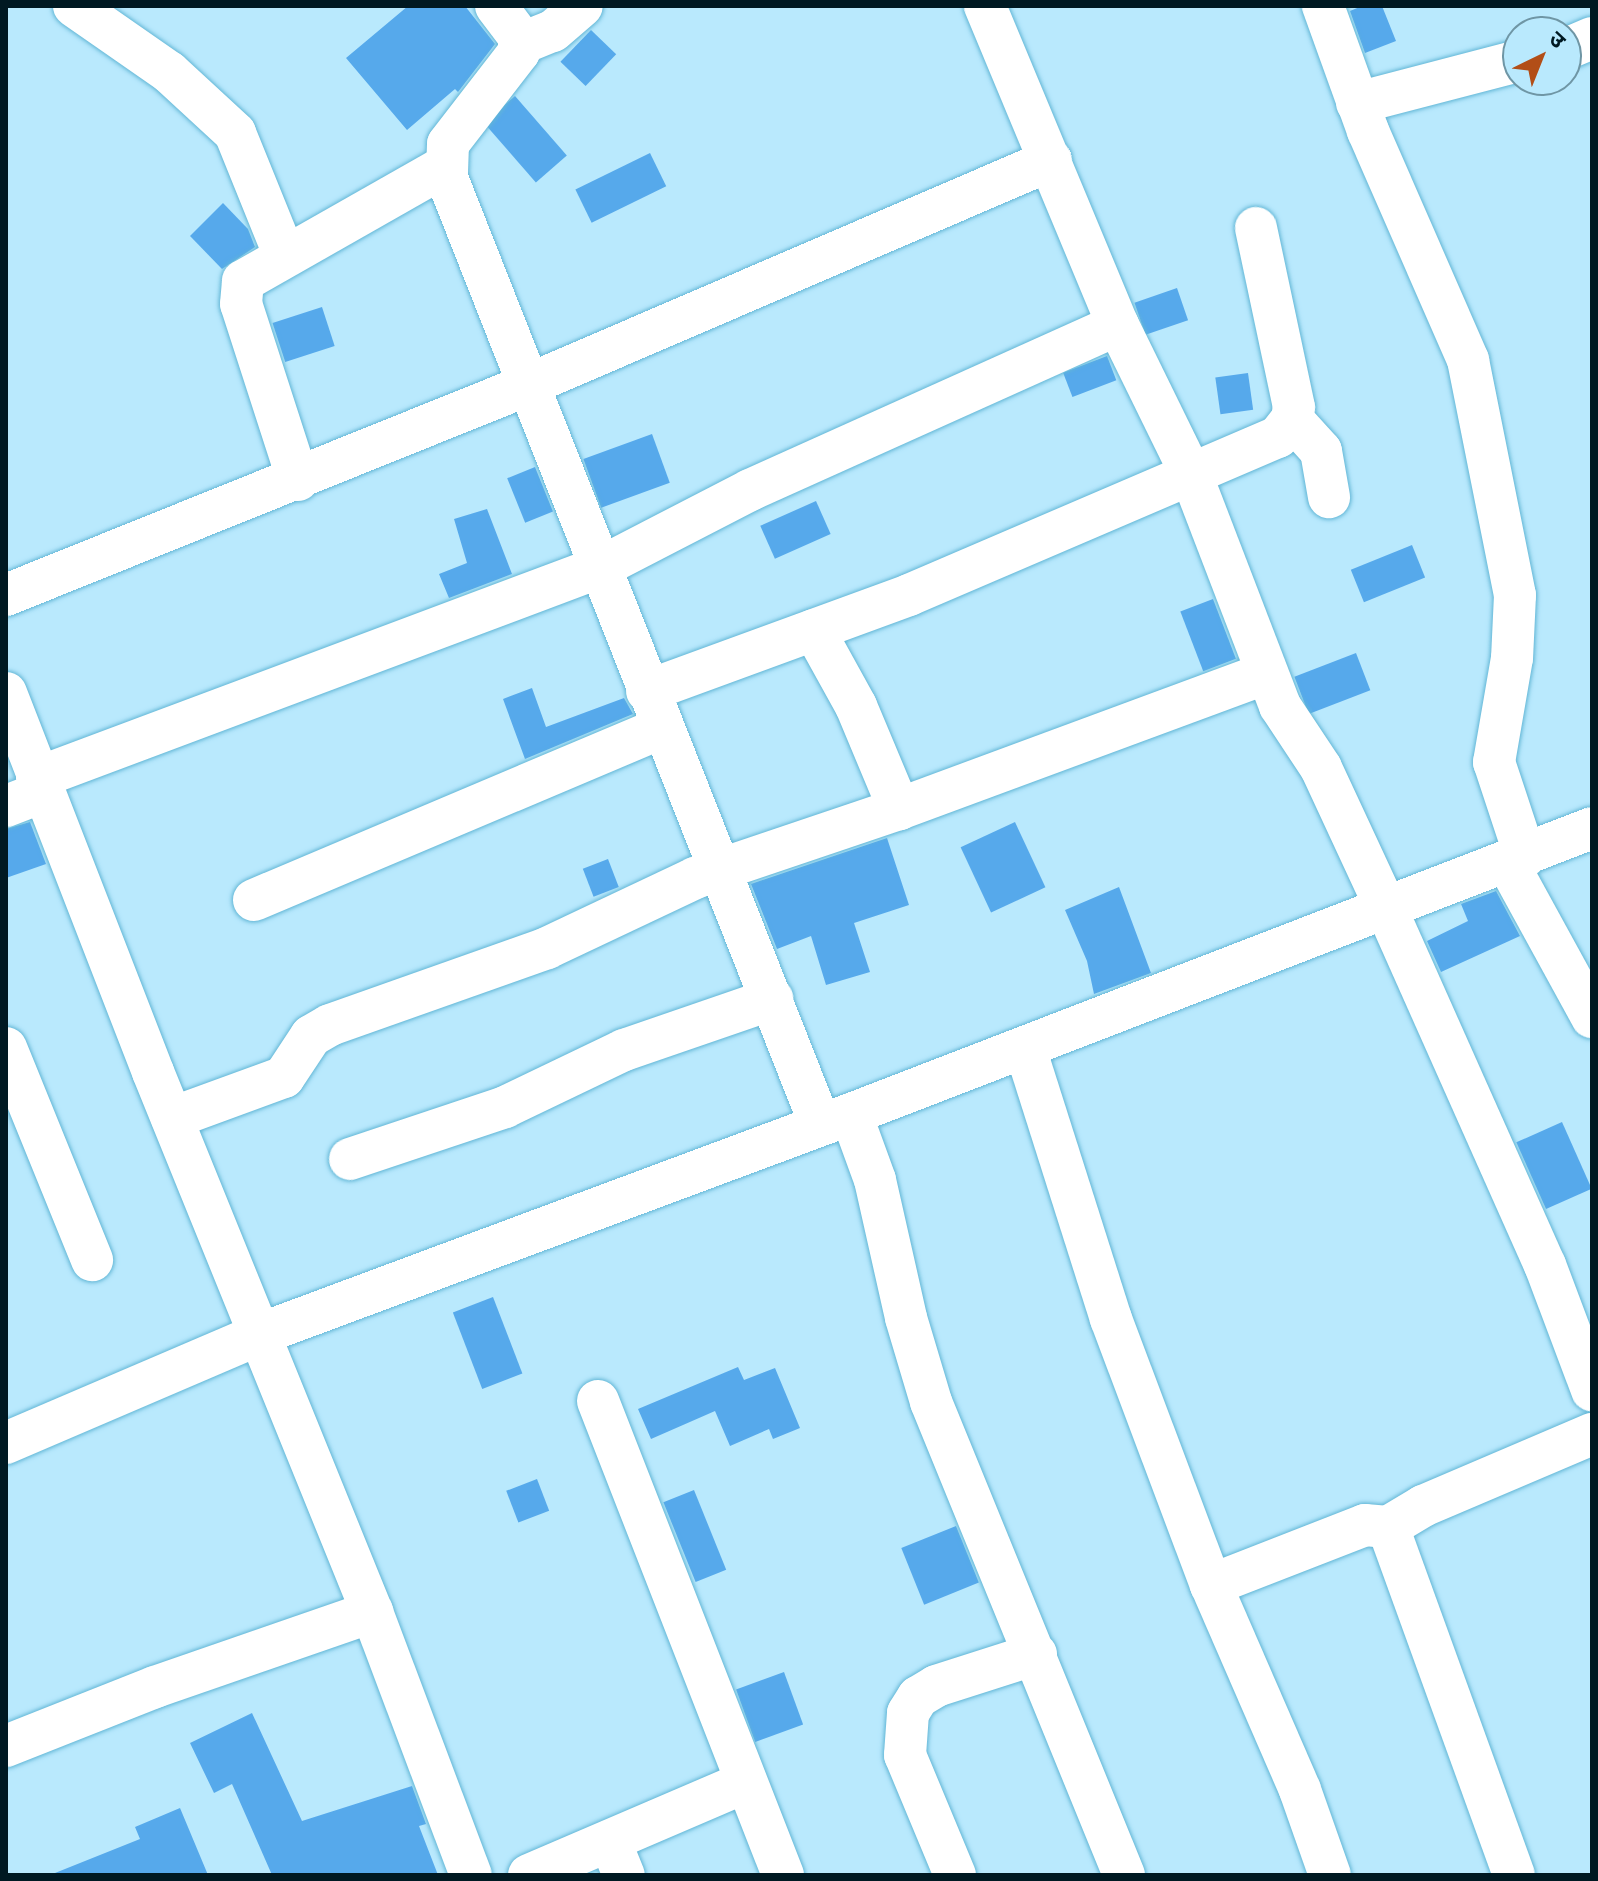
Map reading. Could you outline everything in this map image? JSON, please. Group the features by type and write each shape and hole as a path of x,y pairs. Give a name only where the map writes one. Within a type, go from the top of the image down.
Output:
{"street":[{"path":"74,6 169,72 235,133 284,254"},
{"path":"496,6 520,44"},
{"path":"582,6 553,31 520,44 513,62 455,133 444,167 603,566 654,709 772,999 836,1119 875,1180 906,1318 931,1402 1124,1875"},
{"path":"985,6 1118,325 1191,474 1267,673 1290,724 1321,768 1385,906 1545,1265 1592,1390"},
{"path":"1323,6 1357,103 1468,360 1515,595 1514,646 1494,762 1516,859 1592,1017"},
{"path":"1357,103 1502,65"},
{"path":"6,595 530,384 1051,160"},
{"path":"298,480 240,292 251,272 444,167"},
{"path":"254,900 814,630 909,595 1278,437 1292,419 1292,393 1256,228"},
{"path":"29,792 603,566 750,490 1118,325"},
{"path":"1292,419 1321,451 1329,497"},
{"path":"814,630 856,706 899,809"},
{"path":"172,1118 284,1077 311,1036 330,1025 559,943 660,892 719,869 899,809 1267,673"},
{"path":"6,693 29,792 172,1118 372,1612 471,1875"},
{"path":"9,1432 260,1334 1025,1048 1592,828"},
{"path":"350,1159 505,1107 598,1061 772,999"},
{"path":"6,1048 20,1121 92,1260"},
{"path":"1025,1048 1111,1319 1211,1585 1300,1790 1330,1875"},
{"path":"598,1401 783,1875"},
{"path":"1211,1585 1365,1525 1388,1527 1423,1506 1592,1434"},
{"path":"1388,1527 1514,1875"},
{"path":"6,1746 184,1676 372,1612"},
{"path":"955,1875 905,1755 908,1713 918,1697 936,1686 1036,1654"},
{"path":"529,1875 617,1858 746,1782"}],"building":[{"path":"408,6 465,6 495,44 458,92 455,89 407,130 346,58"},
{"path":"1362,6 1382,6 1396,41 1365,53 1350,11"},
{"path":"591,30 616,54 586,86 560,62"},
{"path":"515,96 567,156 536,183 484,123"},
{"path":"650,153 666,186 592,223 575,189"},
{"path":"223,203 248,229 255,247 222,269 190,236"},
{"path":"1177,288 1188,320 1146,335 1134,303"},
{"path":"322,307 335,346 285,362 273,323"},
{"path":"1107,356 1116,380 1072,397 1063,373"},
{"path":"1248,373 1253,410 1220,414 1215,378"},
{"path":"652,434 670,483 601,508 583,459"},
{"path":"535,467 553,512 525,523 507,478"},
{"path":"816,501 831,534 775,559 760,526"},
{"path":"487,509 512,574 449,598 439,574 467,563 454,519"},
{"path":"1412,545 1425,577 1364,602 1351,570"},
{"path":"1213,599 1236,659 1203,671 1180,612"},
{"path":"1356,653 1370,690 1309,714 1294,677"},
{"path":"532,688 546,727 624,698 633,714 525,759 503,699"},
{"path":"30,822 46,864 6,878 6,829"},
{"path":"1015,822 1045,887 991,913 961,847"},
{"path":"887,838 909,905 854,923 870,972 826,985 811,936 777,949 751,884"},
{"path":"608,859 619,887 594,897 583,869"},
{"path":"1119,887 1151,973 1094,994 1087,961 1065,910"},
{"path":"1496,891 1520,936 1441,972 1427,941 1468,921 1461,904"},
{"path":"1562,1122 1592,1189 1546,1209 1516,1142"},
{"path":"493,1297 522,1374 482,1389 453,1312"},
{"path":"738,1367 744,1380 775,1368 800,1428 773,1439 769,1429 730,1446 715,1411 651,1439 638,1409"},
{"path":"537,1479 549,1511 518,1523 506,1491"},
{"path":"694,1490 726,1570 696,1582 663,1502"},
{"path":"956,1526 979,1583 924,1605 901,1548"},
{"path":"784,1672 803,1725 755,1742 736,1689"},
{"path":"252,1713 302,1821 412,1786 426,1824 419,1826 438,1875 272,1875 232,1784 214,1793 190,1743"},
{"path":"180,1808 208,1875 50,1875 140,1839 135,1827"}]}
